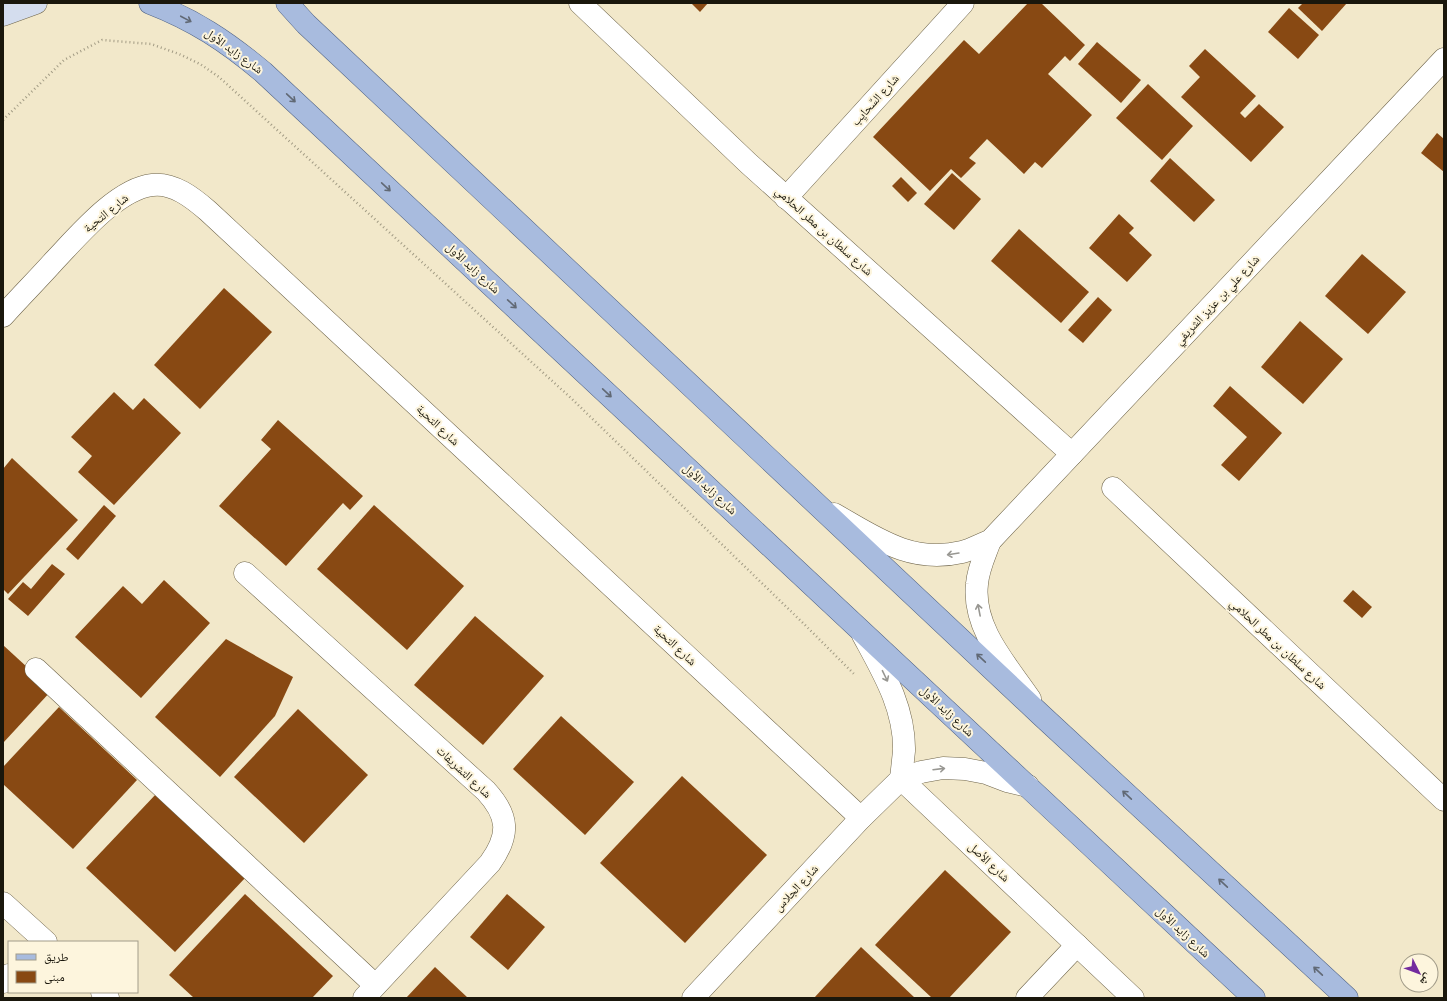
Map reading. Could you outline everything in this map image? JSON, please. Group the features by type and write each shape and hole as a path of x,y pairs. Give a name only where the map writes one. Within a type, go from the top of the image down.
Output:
{"main road":[{"name":"شارع زايد الأول","path":"150,3 172,12 205,29 235,48 263,72 1254,998"},
{"path":"287,3 306,24 822,507 1041,715 1347,998"}],"street":[{"path":"3,15 36,3"},
{"name":"شارع سلطان بن مطر الحلامي","path":"580,3 786,198 1072,454"},
{"name":"شارع السَّحايِب","path":"786,198 963,3"},
{"name":"شارع علي بن عزيز الشريفي","path":"822,507 885,544 900,550 920,555 942,556 963,552 990,540 1444,59"},
{"name":"شارع التحية","path":"3,316 83,230 117,201 136,189 152,185 169,187 184,193 208,211 861,818"},
{"name":"شارع سلطان بن مطر الحلامي","path":"1113,488 1444,800"},
{"name":"شارع علي بن عزيز الشريفي","path":"990,540 981,566 977,585 977,604 980,619 989,639 1041,715"},
{"name":"شارع التشريفات","path":"245,573 486,791 495,800 501,812 504,830 503,840 499,850 490,863 370,992"},
{"path":"860,630 894,694 901,722 904,750 901,779"},
{"path":"36,669 370,992"},
{"name":"شارع الجلاس","path":"693,998 861,818 901,779 921,772 943,768 965,769 986,773 1007,781 1028,786"},
{"name":"شارع الأصل","path":"901,779 1133,998"},
{"path":"3,903 43,941"},
{"path":"1027,998 1077,945"}],"path":[{"path":"3,120 64,60 102,40 151,44 186,57 220,77 572,399 858,678"}],"building":[{"path":"691,3 708,3 700,12"},
{"path":"1028,3 1041,3 1085,45 1070,61 1065,56 1048,74 1092,115 1042,168 1035,162 1024,174 987,139 969,158 976,163 961,178 951,169 930,191 873,137 964,40 979,54"},
{"path":"1303,3 1347,3 1322,31 1298,8"},
{"path":"1289,8 1319,35 1298,59 1268,32"},
{"path":"1097,42 1141,80 1121,103 1078,64"},
{"path":"1205,49 1256,96 1240,113 1245,118 1259,104 1284,127 1251,162 1181,97 1200,77 1189,66"},
{"path":"1148,84 1193,126 1162,160 1116,118"},
{"path":"1437,133 1444,139 1444,172 1421,153"},
{"path":"1170,158 1215,200 1194,222 1150,181"},
{"path":"952,173 981,199 954,230 924,204"},
{"path":"901,177 917,193 908,202 892,186"},
{"path":"1119,214 1134,228 1129,233 1152,255 1127,282 1089,248"},
{"path":"1019,229 1089,292 1061,323 991,261"},
{"path":"1362,254 1406,292 1368,334 1325,296"},
{"path":"224,288 272,332 200,409 154,365"},
{"path":"1098,297 1112,310 1083,343 1068,330"},
{"path":"1300,321 1343,359 1303,404 1261,367"},
{"path":"1230,386 1282,433 1239,481 1221,465 1247,437 1213,406"},
{"path":"114,392 133,410 144,398 181,433 114,505 78,472 92,456 71,437"},
{"path":"278,420 363,496 350,510 343,503 286,566 219,506 271,449 261,440"},
{"path":"12,458 78,520 8,594 3,589 3,469"},
{"path":"104,505 116,516 78,560 66,549"},
{"path":"374,505 464,586 407,650 317,569"},
{"path":"52,564 65,574 28,616 8,599 23,582 31,589"},
{"path":"164,580 210,623 141,698 75,637 123,586 142,604"},
{"path":"1353,590 1372,607 1362,618 1343,601"},
{"path":"475,616 544,676 483,745 414,685"},
{"path":"226,639 293,677 275,716 220,777 155,717"},
{"path":"3,645 52,690 3,743"},
{"path":"59,707 137,780 73,849 3,784 3,767"},
{"path":"298,709 368,775 304,843 234,777"},
{"path":"561,716 634,782 585,835 513,769"},
{"path":"682,776 767,855 685,943 600,863"},
{"path":"157,793 246,877 175,952 86,868"},
{"path":"945,870 1011,932 949,998 932,998 875,945"},
{"path":"245,894 333,976 312,998 194,998 169,975"},
{"path":"507,894 545,927 508,970 470,937"},
{"path":"861,947 915,998 814,998"},
{"path":"435,967 468,998 406,998"}]}
